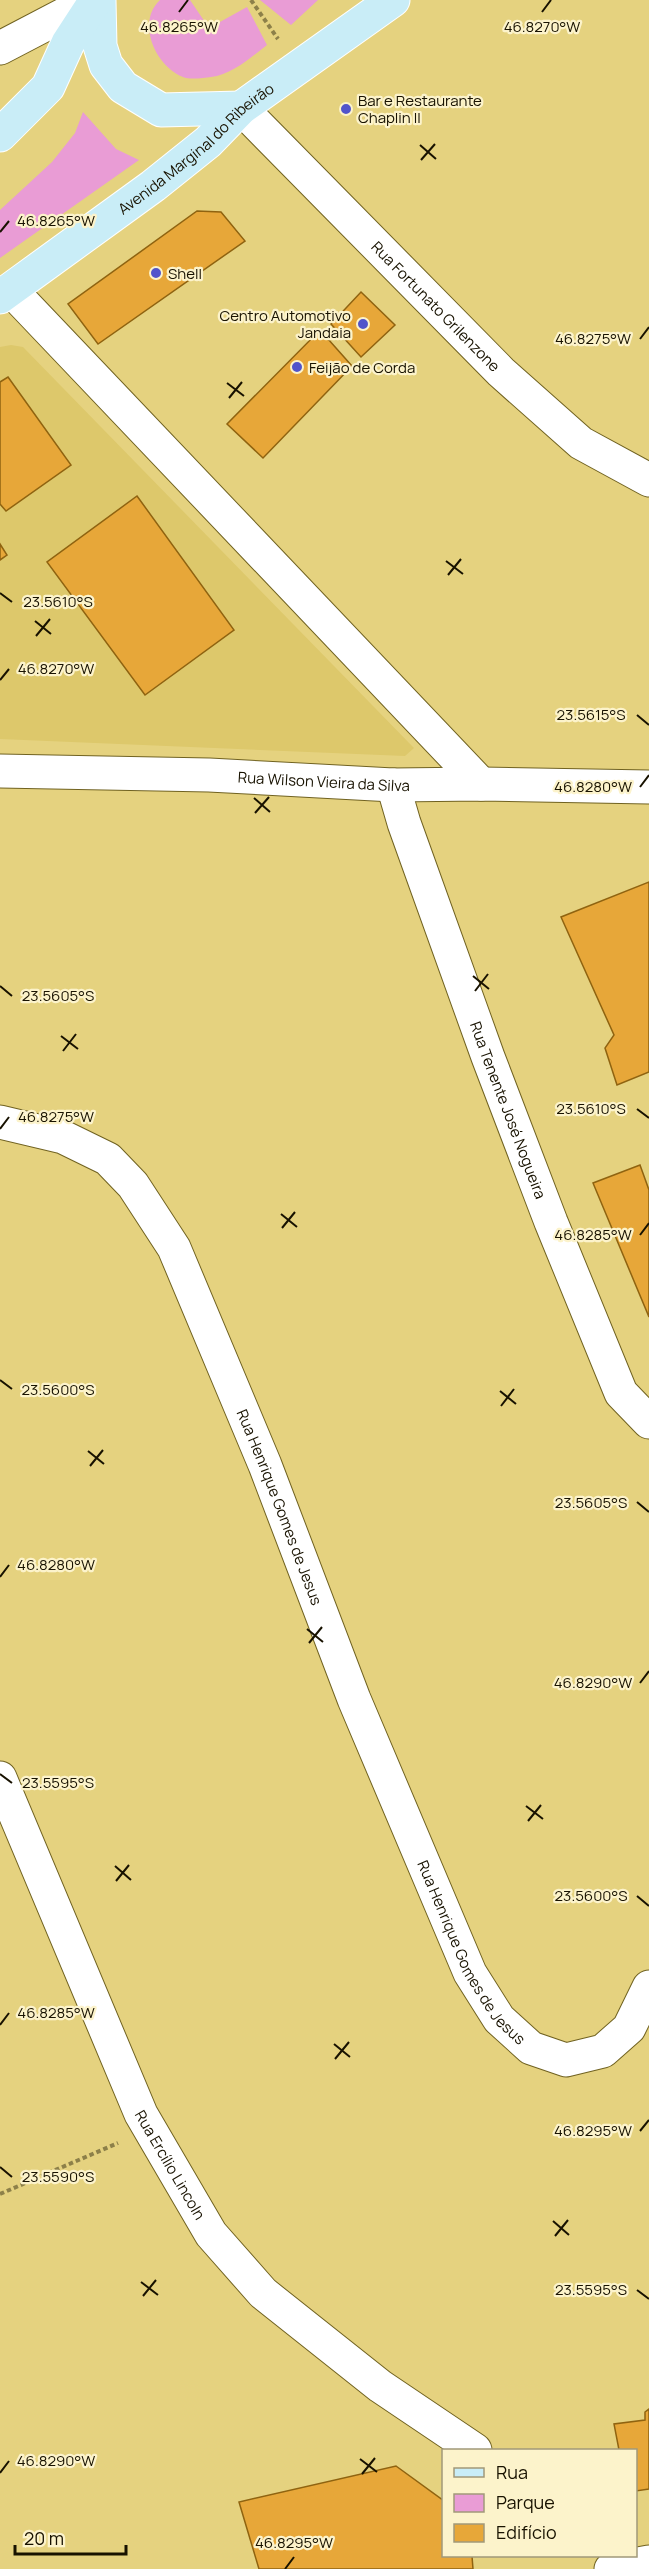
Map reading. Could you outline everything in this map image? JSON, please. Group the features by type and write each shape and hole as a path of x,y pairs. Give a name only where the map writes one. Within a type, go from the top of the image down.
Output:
{"main road":[{"path":"98,0 100,46 106,65 123,87 160,110 241,108"},
{"path":"0,135 48,87 68,43 98,0"},
{"name":"Avenida Marginal do Ribeirão","path":"5,293 153,186 208,142 241,108 393,0"}],"street":[{"path":"0,48 92,0"},
{"name":"Rua Fortunato Grilenzone","path":"241,108 501,372 581,443 649,480"},
{"path":"5,293 481,784"},
{"name":"Rua Wilson Vieira da Silva","path":"0,771 209,775 393,785 649,787"},
{"name":"Rua Tenente José Nogueira","path":"393,785 484,1046 551,1222 621,1393 649,1422"},
{"name":"Rua Henrique Gomes de Jesus","path":"0,1122 63,1137 108,1160 133,1185 174,1248 265,1465 354,1699 470,1973 499,2019 531,2048 566,2060 603,2050 629,2028 649,1987"},
{"name":"Rua Ercílio Lincoln","path":"0,1778 141,2114 211,2234 263,2294 380,2386 472,2449"},
{"path":"611,2569 649,2562"}],"path":[{"path":"251,0 276,37"},
{"path":"0,2194 150,2129"}],"shaded area":[{"path":"11,345 23,347 414,748 405,756 0,739 0,347"}],"green space":[{"path":"160,0 190,0 209,28 247,7 267,45 241,65 219,76 183,77 164,63 152,43 149,31 150,20 153,9"},
{"path":"260,0 318,0 291,25"},
{"path":"83,112 116,149 139,160 0,258 0,210 52,162 75,133"}],"building":[{"name":"Shell","path":"197,211 221,212 245,241 98,344 68,304"},
{"name":"Centro Automotivo Jandaia","path":"361,292 395,325 361,357 331,324"},
{"path":"320,330 352,366 263,458 227,424"},
{"path":"8,377 71,465 6,511 0,504 0,382"},
{"path":"137,496 234,630 145,695 47,562"},
{"path":"0,544 7,555 0,560"},
{"path":"649,882 649,1072 617,1085 605,1048 614,1035 561,917"},
{"path":"640,1165 649,1190 649,1317 593,1183"},
{"path":"649,2409 649,2489 637,2491 637,2449 619,2449 614,2424 645,2420 645,2412"},
{"path":"396,2466 442,2500 442,2557 472,2557 473,2569 259,2569 239,2502"}],"place":[{"name":"Bar e Restaurante Chaplin II","path":"346,109"},
{"name":"Shell","path":"156,273"},
{"name":"Centro Automotivo Jandaia","path":"363,324"},
{"name":"Feijão de Corda","path":"297,367"}]}
